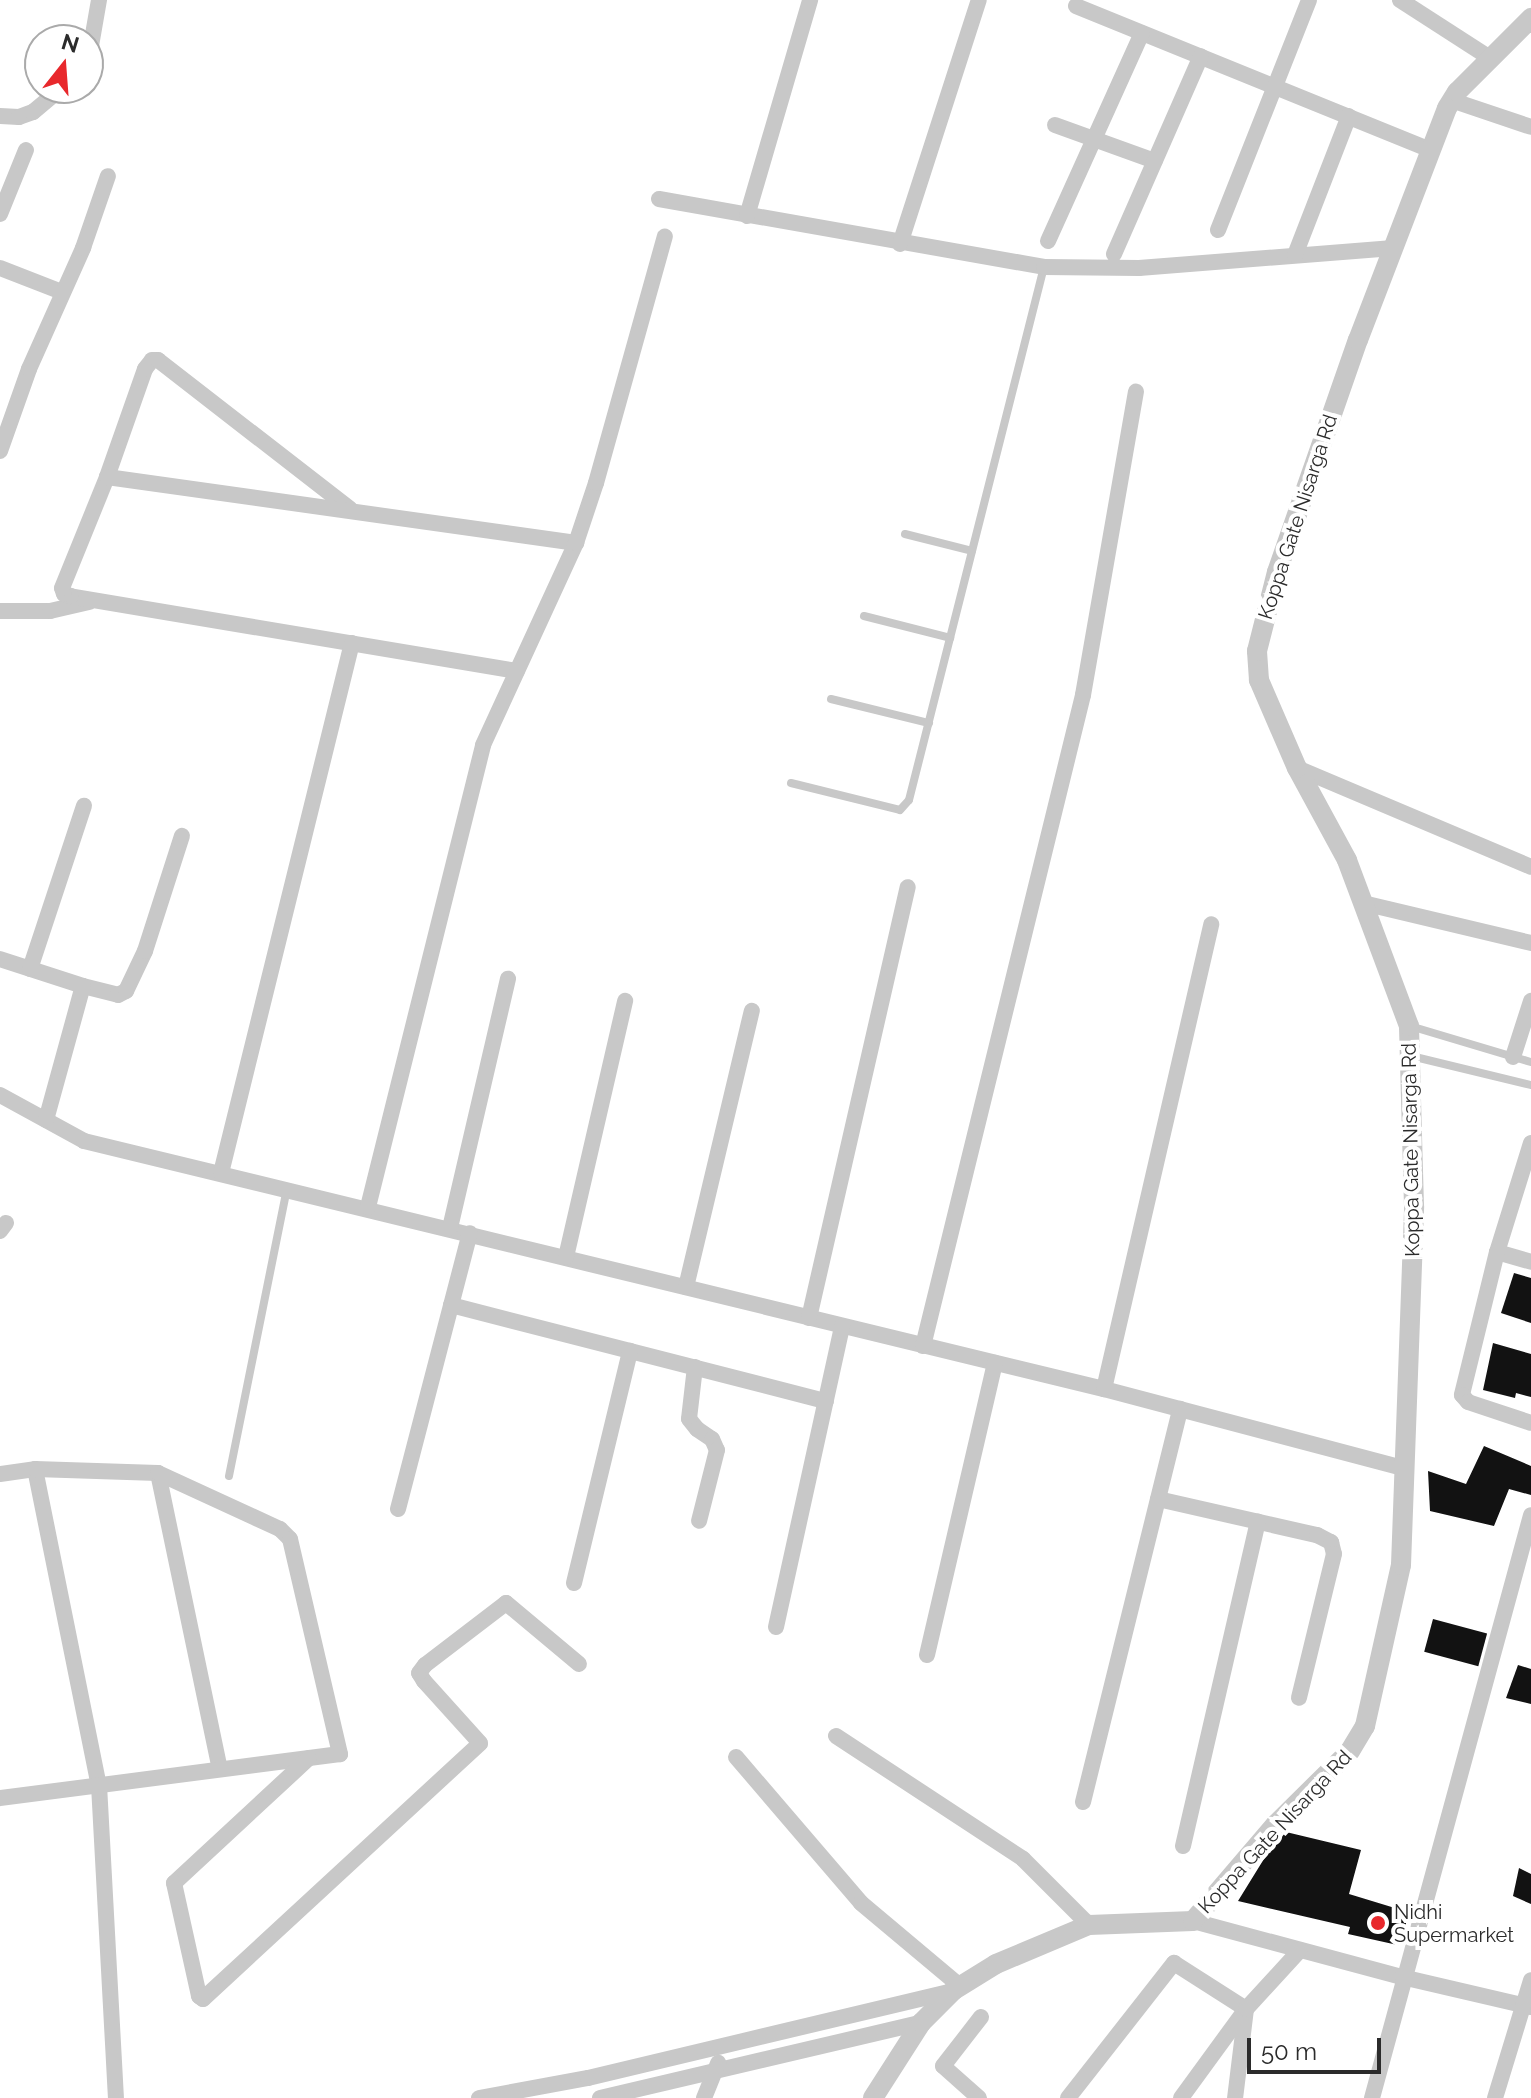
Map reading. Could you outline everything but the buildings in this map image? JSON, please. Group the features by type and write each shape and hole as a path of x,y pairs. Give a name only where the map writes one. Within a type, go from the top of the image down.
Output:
{"street":[{"path":"95,24 99,0"},
{"path":"747,216 810,0"},
{"path":"900,244 979,0"},
{"path":"1218,230 1309,0"},
{"path":"1400,0 1490,58"},
{"path":"1076,6 1431,150"},
{"name":"Koppa Gate Nisarga Rd","path":"873,2098 921,2023 957,1988 996,1964 1089,1925 1193,1921 1275,1825 1360,1739 1401,1565 1414,1206 1409,1026 1343,852 1297,768 1259,680 1259,636 1327,427 1451,100 1531,18"},
{"path":"1048,241 1142,33"},
{"path":"1114,254 1201,56"},
{"path":"1451,100 1531,127"},
{"path":"0,116 33,112 43,104"},
{"path":"1295,255 1349,116"},
{"path":"1055,125 1155,161"},
{"path":"0,214 26,150"},
{"path":"0,451 29,369 83,248 108,176"},
{"path":"659,199 1044,267 1139,268 1393,248"},
{"path":"368,1207 483,745 576,543 596,483 665,236"},
{"path":"0,268 62,292"},
{"path":"351,511 158,360 152,360 145,369 107,477 62,588 64,594 95,600 517,671"},
{"path":"923,1346 1083,695 1136,392"},
{"path":"107,477 576,543"},
{"path":"0,611 50,611 95,600"},
{"path":"221,1173 352,643"},
{"path":"1297,768 1531,867"},
{"path":"30,969 84,806"},
{"path":"0,959 118,995 126,991 145,951 182,836"},
{"path":"809,1318 908,887"},
{"path":"1363,903 1531,943"},
{"path":"1104,1389 1211,924"},
{"path":"450,1228 508,979"},
{"path":"46,1120 83,986"},
{"path":"566,1257 625,1001"},
{"path":"1513,1057 1531,1001"},
{"path":"686,1287 752,1011"},
{"path":"0,1095 84,1141 368,1207 1104,1389 1406,1469"},
{"path":"1531,1143 1497,1252 1462,1395 1468,1402 1531,1423"},
{"path":"398,1509 470,1233"},
{"path":"1497,1252 1531,1262"},
{"path":"451,1305 826,1401"},
{"path":"776,1627 842,1326"},
{"path":"574,1583 630,1351"},
{"path":"927,1655 995,1363"},
{"path":"695,1367 689,1419 712,1439 717,1450 699,1521"},
{"path":"1083,1802 1180,1409"},
{"path":"35,1469 99,1785 116,2098"},
{"path":"0,1474 35,1469 158,1473 280,1529 290,1539 340,1754 0,1798"},
{"path":"158,1473 220,1769"},
{"path":"1158,1499 1317,1535 1331,1542 1334,1554 1299,1698"},
{"path":"1372,2098 1402,1977 1531,1515"},
{"path":"1183,1846 1258,1522"},
{"path":"309,1758 174,1883 199,1996 203,1999 480,1743 424,1681 419,1673 425,1665 506,1603 579,1664"},
{"path":"836,1736 1023,1859 1089,1925"},
{"path":"736,1757 861,1903 957,1988"},
{"path":"1193,1921 1402,1977 1528,2006"},
{"path":"1181,2098 1246,2009 1300,1950"},
{"path":"1068,2098 1174,1963 1246,2009"},
{"path":"1495,2098 1528,2006 1531,1980"},
{"path":"479,2098 588,2078 957,1988"},
{"path":"1235,2098 1246,2009"},
{"path":"979,2098 943,2066 981,2017"},
{"path":"600,2098 921,2023"},
{"path":"704,2098 717,2070 721,2046"}],"lane":[{"path":"791,783 900,810 909,800 1044,267"},
{"path":"905,534 972,551"},
{"path":"864,616 950,638"},
{"path":"831,699 929,723"},
{"path":"1409,1026 1531,1062"},
{"path":"1410,1056 1531,1085"},
{"path":"229,1476 287,1188"}],"place":[{"name":"Nidhi Supermarket","path":"1378,1923"}]}
